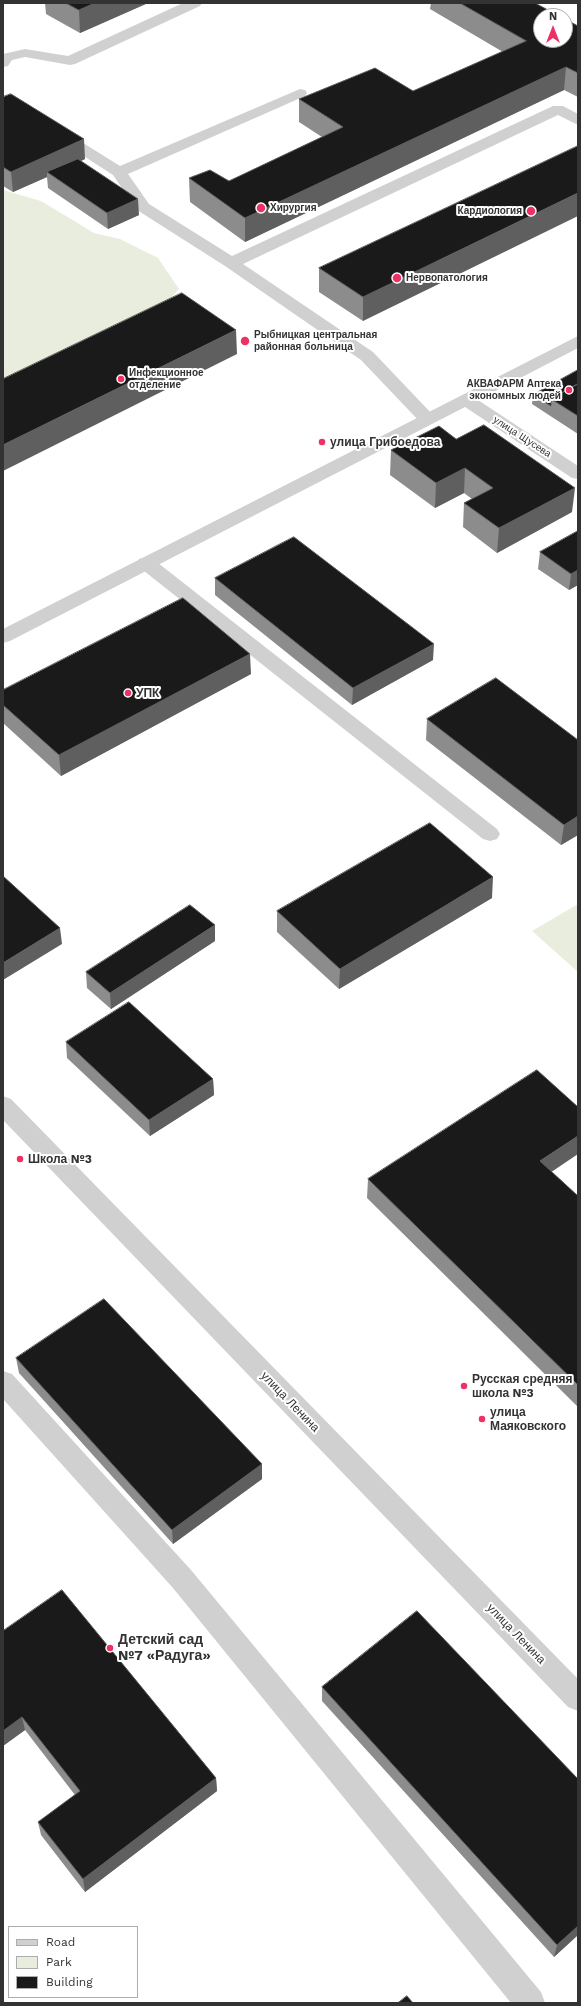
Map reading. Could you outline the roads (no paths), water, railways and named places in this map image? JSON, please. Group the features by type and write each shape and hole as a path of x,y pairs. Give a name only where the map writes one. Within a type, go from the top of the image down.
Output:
{"street":[{"path":"3,63 7,57 25,53 70,61 195,3"},
{"path":"119,172 300,94"},
{"path":"231,263 558,109 578,120"},
{"path":"48,126 119,172 143,207 231,263 367,356 427,419"},
{"path":"3,637 578,341"},
{"name":"улица Щусева","path":"466,400 578,474"},
{"path":"146,563 490,834"},
{"name":"улица Ленина","path":"3,1105 578,1698"},
{"path":"3,1382 182,1579 530,2003"}],"place":[{"name":"Хирургия","path":"261,208"},
{"name":"Кардиология","path":"531,211"},
{"name":"Нервопатология","path":"397,278"},
{"name":"Рыбницкая центральная районная больница","path":"245,341"},
{"name":"Инфекционное отделение","path":"121,379"},
{"name":"АКВАФАРМ Аптека экономных людей","path":"569,390"},
{"name":"улица Грибоедова","path":"322,442"},
{"name":"УПК","path":"128,693"},
{"name":"Школа №3","path":"20,1159"},
{"name":"Русская средняя школа №3","path":"464,1386"},
{"name":"улица Маяковского","path":"482,1419"},
{"name":"Детский сад №7 «Радуга»","path":"110,1648"}]}
